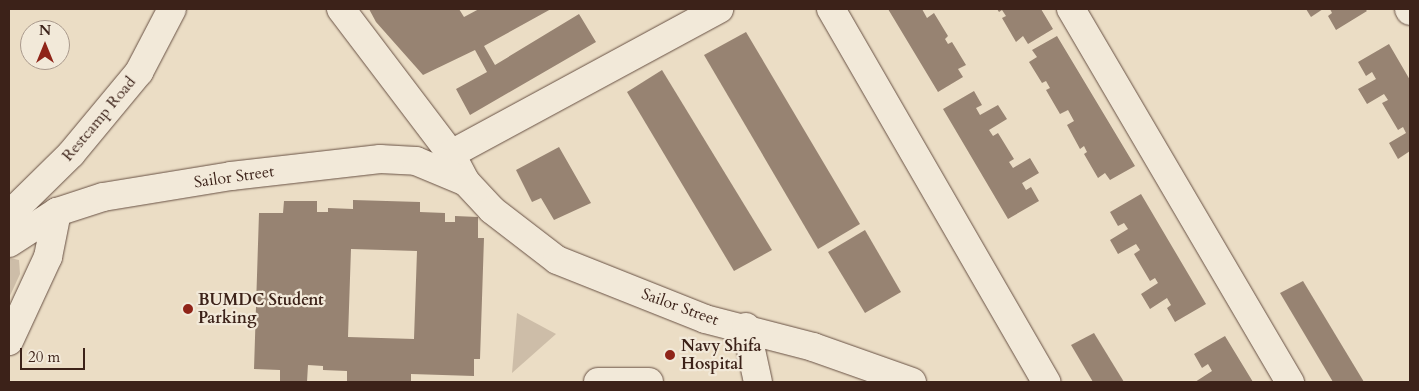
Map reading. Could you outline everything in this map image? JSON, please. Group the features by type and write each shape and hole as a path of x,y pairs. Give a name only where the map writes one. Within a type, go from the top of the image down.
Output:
{"street":[{"name":"Restcamp Road","path":"10,214 71,154 139,72 172,9"},
{"path":"340,9 451,154 466,182"},
{"path":"451,154 718,9"},
{"path":"831,9 1046,382"},
{"path":"1071,9 1290,382"},
{"name":"Sailor Street","path":"9,243 57,212 103,197 231,176 380,159 416,161 466,182 492,210 557,260 705,319 746,327 813,346 912,382"},
{"path":"9,341 48,257 57,212"},
{"path":"746,327 758,382"},
{"path":"598,382 649,382"}],"shaded area":[{"path":"10,258 19,260 20,274 9,298"},
{"path":"517,313 556,334 512,373"}],"building":[{"path":"369,9 459,9 464,17 479,9 551,9 484,46 495,65 579,14 596,42 470,115 456,89 487,72 475,50 423,75 376,22"},
{"path":"888,9 922,9 927,18 934,13 948,36 945,39 948,44 952,42 966,65 958,69 963,77 938,92"},
{"path":"997,9 1041,9 1053,29 1028,44 1023,36 1016,42 1002,18 1006,16 1002,10 999,12"},
{"path":"1306,9 1323,9 1311,17"},
{"path":"1330,9 1365,9 1367,11 1336,30 1328,16 1332,13"},
{"path":"746,32 860,224 818,249 704,55"},
{"path":"1057,36 1135,166 1110,180 1105,173 1098,178 1084,154 1087,152 1084,146 1080,149 1067,125 1074,121 1068,110 1060,114 1046,90 1050,88 1046,81 1042,83 1029,62 1037,57 1032,50"},
{"path":"1389,44 1410,80 1410,151 1398,159 1389,143 1406,133 1403,127 1398,130 1382,103 1388,100 1384,94 1367,104 1358,89 1376,79 1372,72 1366,76 1358,62"},
{"path":"662,70 772,250 734,271 627,92"},
{"path":"974,91 982,105 976,108 980,115 998,105 1007,119 989,130 993,136 998,133 1014,159 1009,162 1013,168 1030,158 1039,173 1022,183 1026,190 1031,187 1039,201 1008,219 943,109"},
{"path":"559,147 591,203 554,220 541,198 532,202 516,170"},
{"path":"1141,194 1206,304 1175,322 1167,308 1171,305 1167,298 1150,309 1141,294 1158,283 1155,278 1150,281 1134,254 1140,250 1136,244 1118,254 1110,240 1128,229 1124,223 1118,226 1110,212"},
{"path":"353,200 420,202 420,212 445,213 445,222 455,222 455,216 478,217 478,238 484,238 480,359 474,359 474,376 411,374 411,382 347,382 347,371 323,370 323,366 308,365 307,382 280,382 280,370 254,369 259,213 283,213 284,201 317,201 317,212 328,212 328,208 353,209","holes":["351,249 417,251 414,339 348,337"]},
{"path":"865,230 901,292 865,313 828,252"},
{"path":"1303,281 1364,382 1333,382 1280,293"},
{"path":"1094,333 1124,382 1093,382 1071,345"},
{"path":"1225,336 1253,382 1195,382 1212,371 1208,364 1202,368 1194,354"}],"place":[{"name":"BUMDC Student Parking","path":"188,309"},
{"name":"Navy Shifa Hospital","path":"670,355"}]}
